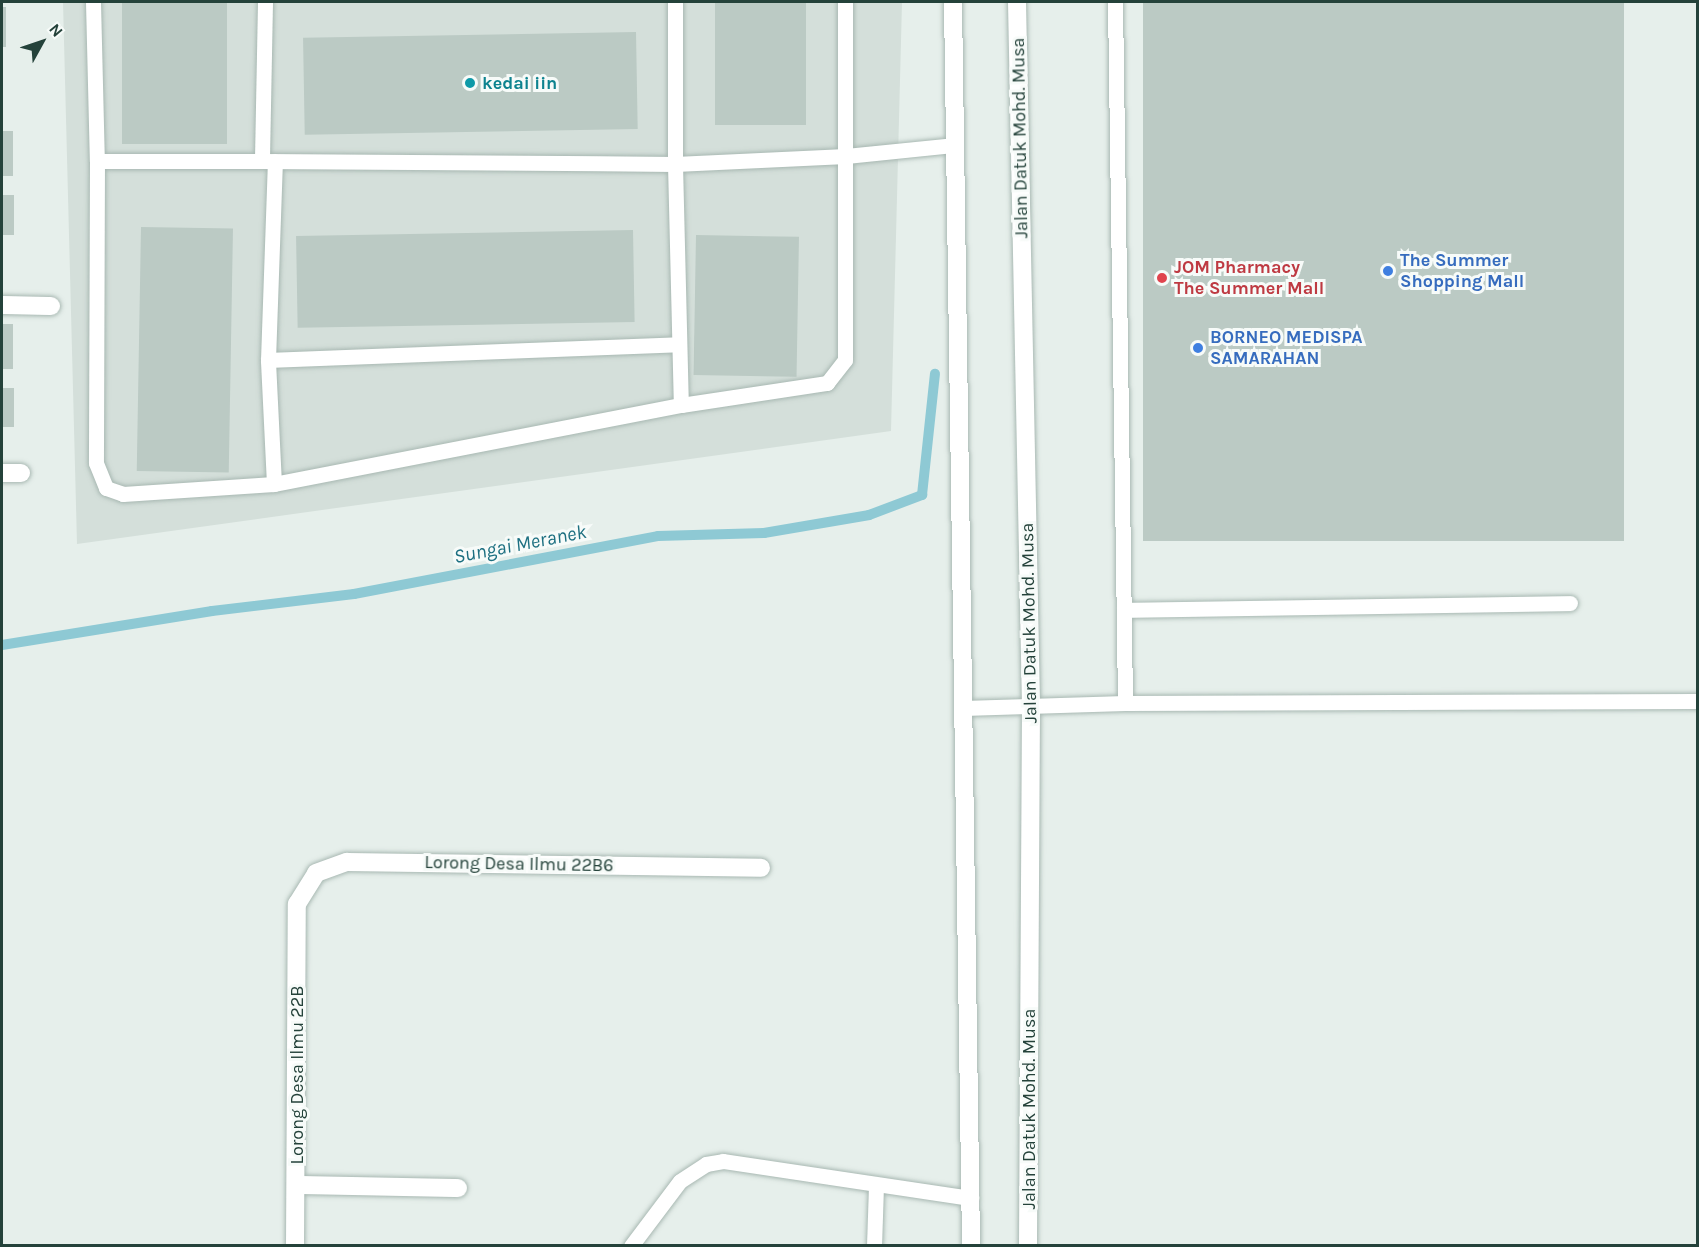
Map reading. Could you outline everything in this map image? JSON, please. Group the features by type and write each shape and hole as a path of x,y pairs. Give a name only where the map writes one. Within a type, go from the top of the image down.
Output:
{"main road":[{"path":"953,2 971,1245"},
{"name":"Jalan Datuk Mohd. Musa","path":"1017,2 1031,705 1028,1245"},
{"path":"2,305 51,306"},
{"path":"2,473 21,473"},
{"name":"Lorong Desa Ilmu 22B6","path":"297,904 316,873 347,862 761,868"},
{"name":"Lorong Desa Ilmu 22B","path":"295,1245 297,904"},
{"path":"297,1185 459,1188"}],"lane":[{"path":"93,2 98,161 98,474 111,492 123,494 274,484 681,405 826,383 845,360 845,2"},
{"path":"265,2 269,161 268,360 274,484"},
{"path":"675,2 675,164 681,405"},
{"path":"1115,2 1125,703"},
{"path":"98,161 675,164 846,156 955,145"},
{"path":"268,360 678,344"},
{"path":"1124,610 1570,603"},
{"path":"963,708 1125,703 1698,702"},
{"path":"631,1245 680,1181 706,1164 723,1161 876,1187 971,1198"},
{"path":"874,1245 876,1187"}],"shaded area":[{"path":"63,2 902,2 891,431 77,544"}],"building":[{"path":"122,2 227,2 227,144 122,144"},
{"path":"715,2 806,2 806,125 715,125"},
{"name":"The Summer Shopping Mall","path":"1143,2 1624,2 1624,541 1143,541"},
{"path":"2,7 6,7 6,47 2,47"},
{"name":"kedai iin","path":"636,32 638,129 305,135 303,38"},
{"path":"2,131 13,131 13,176 2,176"},
{"path":"2,195 14,195 14,235 2,235"},
{"path":"141,227 233,229 229,473 137,471"},
{"path":"633,230 635,322 298,328 296,236"},
{"path":"696,235 799,237 797,377 694,375"},
{"path":"2,324 13,324 13,369 2,369"},
{"path":"2,388 14,388 14,427 2,427"}],"waterway":[{"name":"Sungai Meranek","path":"2,645 212,611 354,594 658,536 764,533 869,515 922,495 935,374"}],"place":[{"name":"kedai iin","path":"470,83"},
{"name":"The Summer Shopping Mall","path":"1388,271"},
{"name":"JOM Pharmacy The Summer Mall","path":"1162,278"},
{"name":"BORNEO MEDISPA SAMARAHAN","path":"1198,348"}]}
